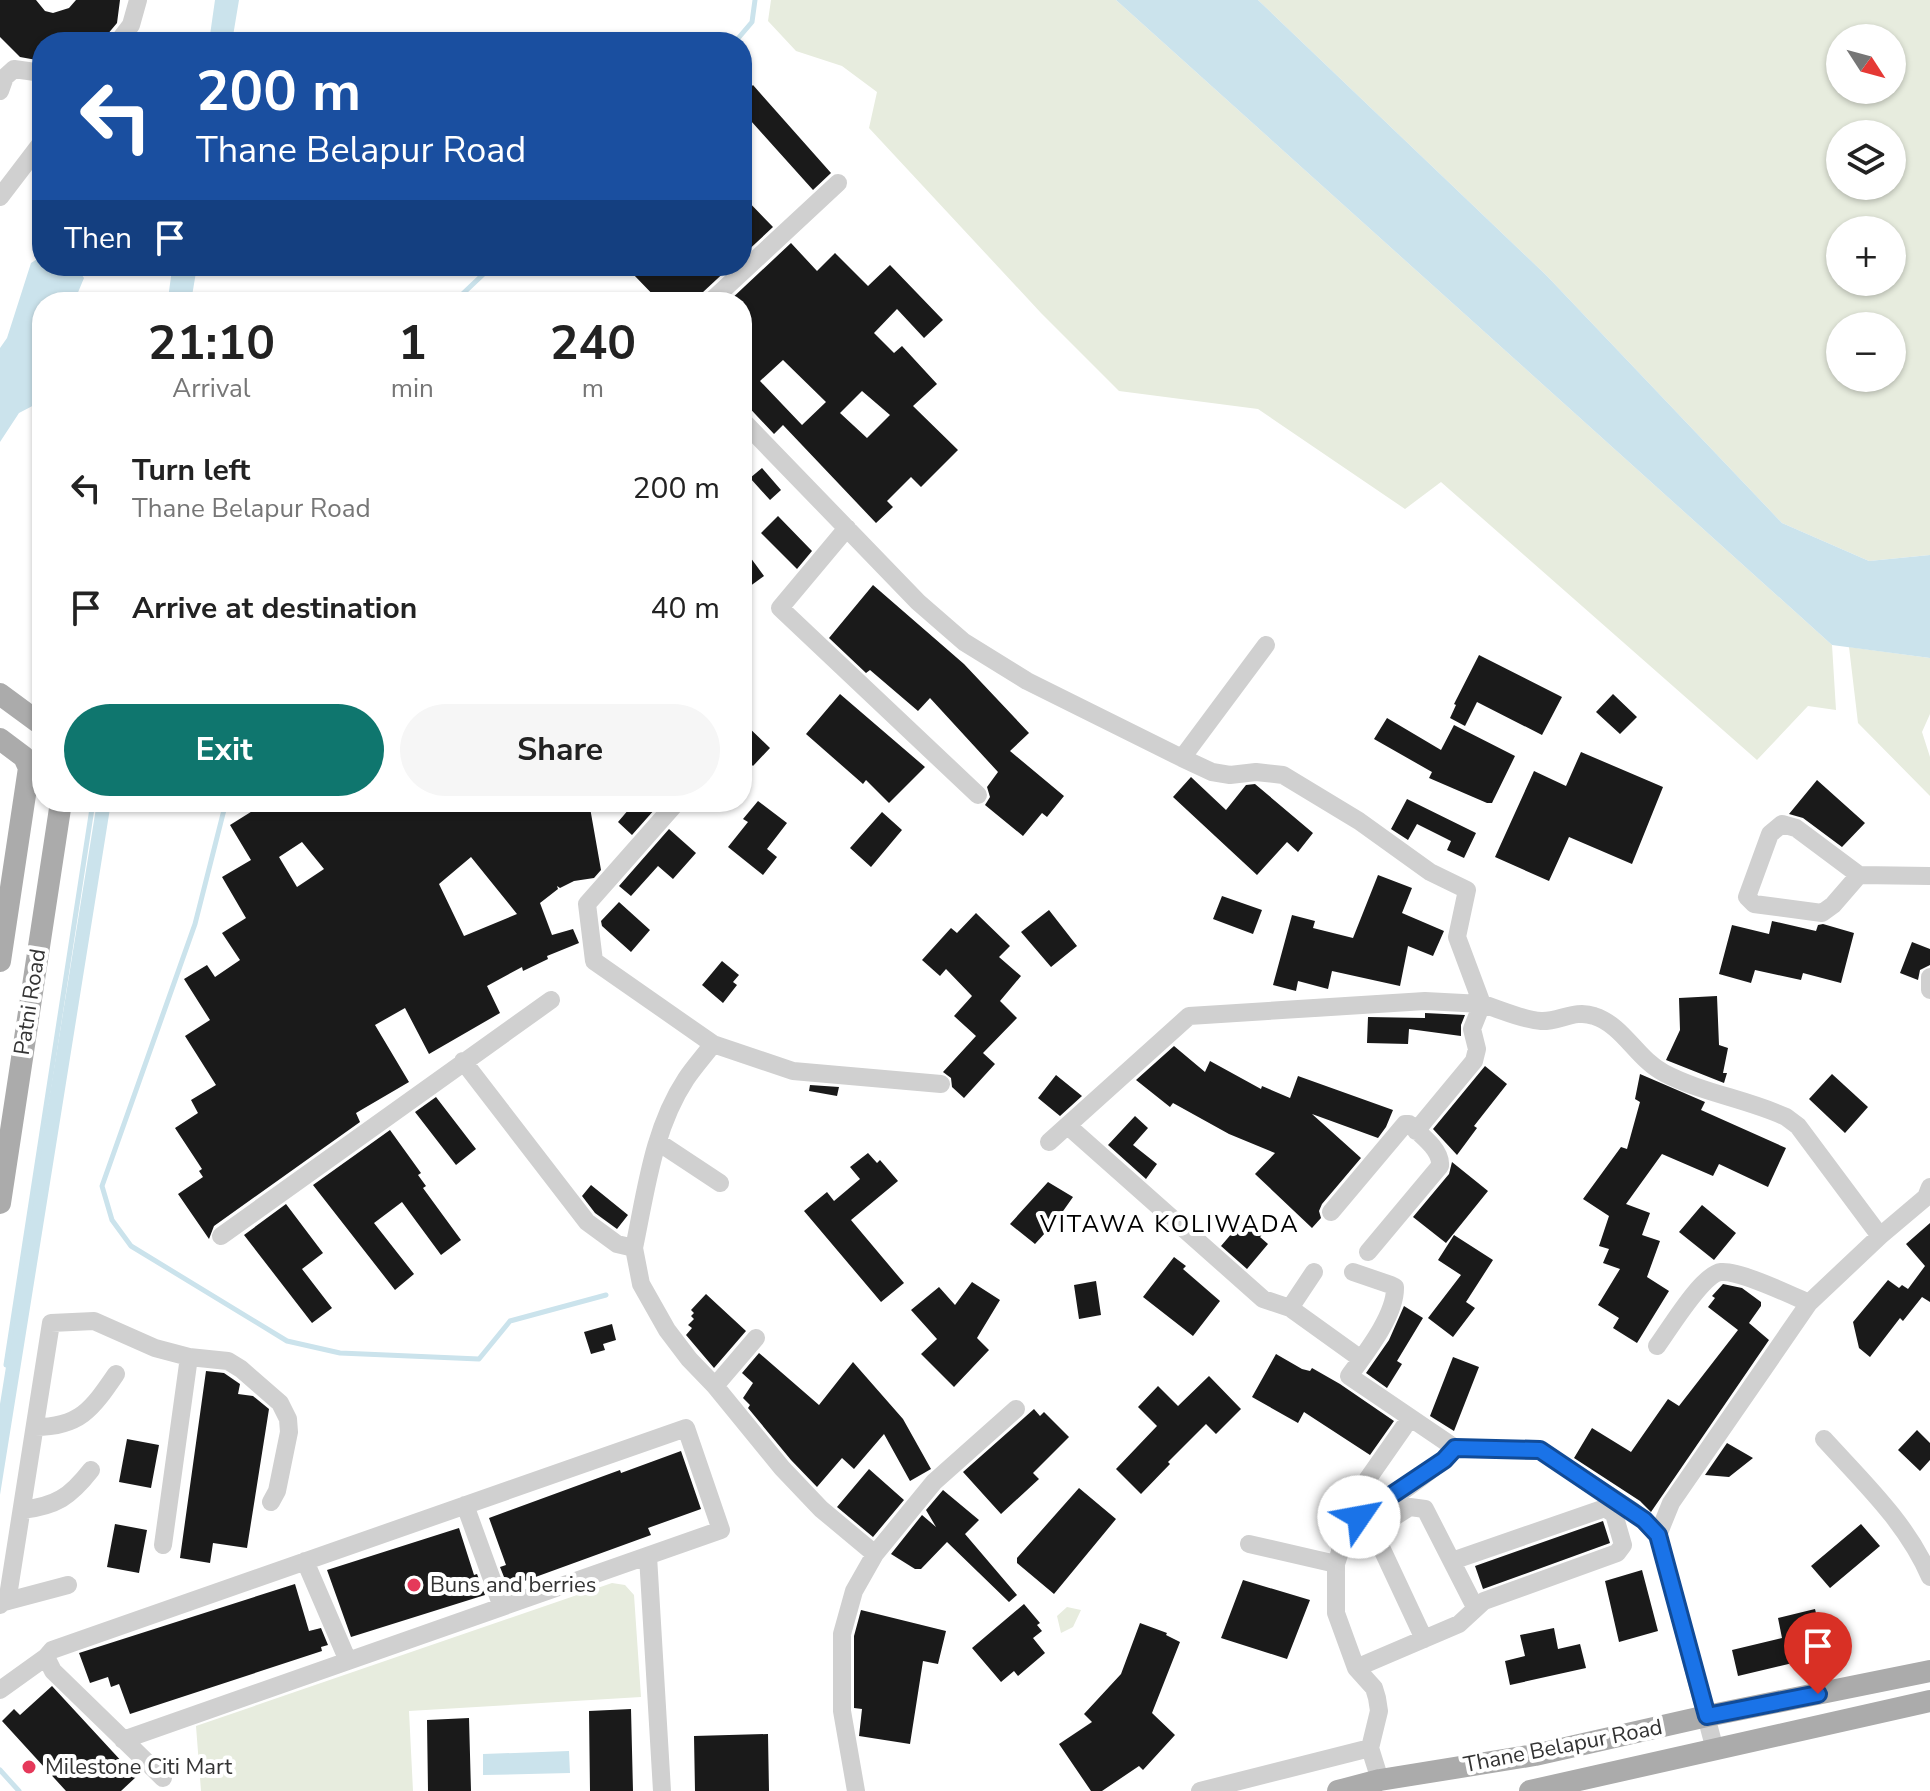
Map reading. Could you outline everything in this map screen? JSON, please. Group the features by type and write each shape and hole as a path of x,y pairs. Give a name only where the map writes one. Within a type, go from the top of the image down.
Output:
{"main road":[{"path":"0,694 32,718"},
{"name":"Patni Road","path":"0,739 24,757 29,768 0,961"},
{"name":"Patni Road","path":"0,1203 59,812"},
{"name":"Thane Belapur Road","path":"1338,1791 1380,1780 1535,1755 1930,1671"},
{"name":"Thane Belapur Road","path":"1530,1791 1930,1701"}],"street":[{"path":"126,32 131,25 138,0"},
{"path":"0,91 5,77 14,69 32,72"},
{"path":"0,197 32,155"},
{"path":"752,263 838,183"},
{"path":"721,292 738,276"},
{"path":"752,430 918,602 964,642 1003,668 1212,772 1283,775 1359,821 1430,872 1467,890 1457,937 1482,1004 1472,1029 1477,1054 1416,1131"},
{"path":"847,528 780,608 978,795"},
{"path":"1182,758 1266,645"},
{"path":"668,812 587,904 594,961 713,1044 793,1071 941,1084"},
{"path":"1859,875 1822,913 1754,904 1747,897 1770,834 1782,824 1796,828 1859,875 1930,876"},
{"path":"1930,977 1930,990"},
{"path":"221,1236 551,1000"},
{"path":"1049,1142 1189,1016 1425,1001 1482,1004 1537,1021 1550,1021 1571,1014 1590,1014 1611,1022 1628,1044 1663,1073 1786,1117 1798,1126 1880,1236"},
{"path":"713,1044 684,1081 658,1142 634,1248 641,1284 667,1330 689,1359 772,1456 821,1509 875,1554"},
{"path":"463,1061 587,1222 617,1244 634,1248"},
{"path":"1331,1212 1400,1128 1409,1124 1436,1152 1441,1159 1440,1166 1368,1252"},
{"path":"1068,1126 1263,1299 1290,1308 1361,1359"},
{"path":"658,1142 720,1183"},
{"path":"1658,1535 1671,1503 1809,1303 1929,1195"},
{"path":"1290,1308 1314,1272"},
{"path":"1353,1272 1395,1287 1389,1312 1349,1376 1455,1448 1540,1450 1639,1515 1658,1535 1715,1750"},
{"path":"1657,1346 1697,1292 1711,1276 1720,1272 1736,1274 1809,1303"},
{"path":"2,1604 8,1596 51,1323 94,1321 155,1348 189,1357 228,1361 241,1369 280,1403 288,1419 289,1432 277,1491 271,1502"},
{"path":"715,1386 756,1338"},
{"path":"163,1545 189,1357"},
{"path":"35,1427 67,1425 94,1404 116,1374"},
{"path":"856,1791 842,1711 842,1634 854,1591 875,1554 934,1482 1016,1409"},
{"path":"1380,1780 1370,1748 1379,1711 1377,1698 1374,1688 1356,1668 1336,1613 1338,1557 1360,1490 1404,1427"},
{"path":"0,1690 52,1650 686,1428 721,1530 123,1740"},
{"path":"1824,1439 1896,1519 1930,1577"},
{"path":"1350,1521 1444,1460 1455,1448"},
{"path":"22,1510 60,1502 91,1470"},
{"path":"465,1505 502,1607"},
{"path":"1249,1544 1338,1557 1373,1530 1410,1507 1417,1506 1429,1514 1475,1607"},
{"path":"1356,1668 1459,1624 1484,1601 1617,1553 1623,1545 1614,1514 1605,1508 1452,1561"},
{"path":"1617,1523 1639,1515"},
{"path":"1373,1530 1424,1639"},
{"path":"648,1556 662,1791"},
{"path":"305,1561 348,1661"},
{"path":"2,1604 68,1585"},
{"path":"46,1657 53,1671 163,1778"},
{"path":"1200,1791 1370,1748"}],"shaded area":[{"path":"771,0 1116,0 1832,645 1836,710 1808,706 1757,760 1441,482 1405,509 1258,409 1119,391 1041,313 869,128 877,92 842,66 796,51 768,21"},
{"path":"1258,0 1930,0 1930,555 1869,561 1782,523 1547,276"},
{"path":"1849,647 1930,658 1930,714 1922,732 1930,757 1930,796 1858,723"},
{"path":"612,1583 625,1585 634,1595 641,1697 409,1711 413,1791 201,1791 196,1726"},
{"path":"1067,1607 1081,1610 1073,1627 1061,1633 1057,1616"}],"water":[{"path":"215,0 239,0 234,32 210,32"},
{"path":"1116,0 1258,0 1547,276 1782,523 1869,561 1930,555 1930,658 1832,645"},
{"path":"31,263 32,276 84,278 78,292 32,292 32,406 19,413 0,442 0,348 7,338"},
{"path":"175,276 195,276 193,292 173,292"},
{"path":"95,812 109,812 0,1495 0,1404"},
{"path":"569,1751 570,1773 483,1775 483,1754"}],"building":[{"path":"0,0 36,0 45,11 53,13 69,8 76,0 120,0 117,23 109,32 32,32 32,59 20,57 0,37"},
{"path":"752,86 831,173 813,190 752,122"},
{"path":"752,205 773,227 752,247"},
{"path":"791,243 817,271 835,253 868,286 890,265 943,320 924,338 897,309 874,333 894,353 902,346 937,384 913,406 958,450 921,487 911,477 887,501 893,507 876,523 783,425 774,434 752,411 752,292 739,292","holes":["783,360 826,402 802,425 760,381","862,391 890,415 867,438 840,413"]},
{"path":"635,276 720,276 703,292 650,292"},
{"path":"762,468 781,490 770,500 752,476"},
{"path":"778,516 812,551 797,569 761,533"},
{"path":"752,560 764,576 752,585"},
{"path":"873,585 964,664 1029,733 1010,751 1064,796 1047,817 1042,813 1023,836 985,805 990,797 987,787 998,772 930,698 918,711 870,670 866,673 829,638"},
{"path":"1479,655 1562,697 1542,735 1477,702 1465,726 1450,718"},
{"path":"840,694 925,767 889,803 866,780 863,784 806,734"},
{"path":"1613,694 1637,717 1620,734 1596,712"},
{"path":"1387,718 1441,750 1454,725 1515,756 1492,803 1429,778 1432,772 1374,739"},
{"path":"752,731 770,748 752,765"},
{"path":"1581,752 1663,787 1632,864 1569,837 1549,881 1495,857 1534,771 1566,786"},
{"path":"1191,777 1226,810 1246,785 1255,784 1313,833 1298,852 1287,842 1257,875 1173,797"},
{"path":"1817,780 1865,823 1842,847 1803,818 1789,814"},
{"path":"1407,799 1476,833 1464,858 1447,850 1451,841 1417,824 1408,840 1391,829"},
{"path":"758,801 787,823 767,849 777,857 763,875 728,847 748,822 743,819 752,812"},
{"path":"251,812 591,812 601,870 594,878 574,881 560,888 557,886 558,889 540,903 552,935 573,929 579,943 487,986 500,1013 429,1054 405,1008 375,1025 409,1082 356,1113 360,1122 214,1226 209,1239 178,1194 203,1177 199,1171 202,1169 175,1128 198,1113 191,1100 216,1085 185,1036 210,1020 184,979 207,965 215,977 240,960 222,933 246,918 222,877 251,860 230,825","holes":["302,842 324,869 297,887 279,857","471,857 517,914 464,936 439,884"]},
{"path":"626,812 652,812 632,835 618,822"},
{"path":"882,812 902,830 871,867 850,848"},
{"path":"669,829 696,853 673,879 658,866 631,896 619,886"},
{"path":"1378,875 1412,888 1402,913 1444,931 1433,956 1408,946 1400,986 1332,971 1328,989 1298,981 1296,991 1273,985 1292,915 1315,921 1313,928 1353,938"},
{"path":"1222,896 1262,910 1253,934 1213,919"},
{"path":"619,902 650,930 631,952 602,926 601,921"},
{"path":"1049,910 1077,946 1051,967 1021,932"},
{"path":"976,913 1010,946 999,957 1021,976 1000,1001 1017,1018 983,1053 995,1064 964,1098 952,1087 951,1078 943,1072 976,1036 954,1016 972,996 946,969 940,976 922,960 951,928 957,933"},
{"path":"1772,921 1816,931 1818,925 1823,924 1854,933 1841,983 1803,973 1801,980 1755,970 1751,983 1719,974 1732,925 1769,934"},
{"path":"1912,942 1930,949 1930,965 1920,970 1918,980 1900,973"},
{"path":"722,961 739,975 733,982 737,985 723,1003 702,985"},
{"path":"1717,996 1719,1045 1728,1048 1724,1083 1666,1060 1680,1030 1679,998"},
{"path":"1425,1013 1465,1015 1461,1036 1409,1029 1408,1044 1367,1043 1368,1017 1425,1018"},
{"path":"1174,1046 1205,1072 1210,1061 1261,1089 1262,1086 1290,1098 1298,1076 1393,1110 1378,1138 1312,1114 1361,1158 1322,1204 1319,1211 1321,1218 1312,1228 1255,1174 1275,1153 1229,1134 1173,1103 1170,1107 1136,1080"},
{"path":"1485,1066 1507,1084 1474,1126 1477,1128 1457,1155 1433,1129"},
{"path":"1640,1074 1705,1102 1701,1110 1786,1148 1768,1187 1719,1164 1713,1176 1662,1154 1626,1204 1650,1213 1642,1235 1660,1241 1647,1277 1669,1291 1637,1343 1613,1328 1619,1318 1598,1305 1620,1269 1603,1263 1609,1249 1599,1246 1609,1216 1583,1199 1621,1147 1627,1149 1640,1102 1635,1099"},
{"path":"1832,1074 1868,1107 1845,1133 1809,1099"},
{"path":"1056,1075 1082,1096 1060,1116 1038,1098"},
{"path":"810,1085 839,1087 837,1096 809,1091"},
{"path":"436,1097 476,1149 456,1165 415,1112"},
{"path":"1135,1116 1148,1128 1133,1145 1157,1164 1146,1179 1108,1145"},
{"path":"390,1130 421,1173 418,1175 426,1186 423,1188 461,1240 441,1255 402,1202 374,1223 414,1274 395,1290 313,1185"},
{"path":"868,1153 877,1163 880,1160 898,1181 851,1220 904,1283 881,1302 804,1211 827,1192 834,1201 860,1179 850,1167"},
{"path":"1452,1162 1488,1191 1446,1243 1413,1217 1449,1174"},
{"path":"1048,1182 1073,1197 1035,1244 1010,1224"},
{"path":"591,1185 628,1215 617,1229 595,1213 582,1196"},
{"path":"286,1204 323,1253 302,1269 332,1308 312,1323 244,1235"},
{"path":"1702,1205 1736,1233 1714,1260 1679,1232"},
{"path":"1244,1219 1268,1244 1247,1269 1221,1246"},
{"path":"1930,1223 1930,1302 1922,1297 1903,1321 1900,1318 1870,1357 1859,1348 1853,1322 1888,1280 1899,1288 1902,1285 1908,1289 1925,1266 1906,1244"},
{"path":"1454,1235 1493,1260 1466,1302 1475,1308 1453,1337 1428,1318 1461,1275 1438,1260"},
{"path":"1174,1257 1186,1266 1183,1269 1220,1301 1193,1336 1143,1297"},
{"path":"1096,1281 1101,1315 1079,1319 1074,1285"},
{"path":"972,1282 1000,1300 977,1338 989,1350 954,1387 921,1354 937,1339 911,1310 939,1287 955,1305"},
{"path":"1723,1284 1742,1288 1761,1302 1749,1323 1769,1340 1651,1512 1640,1501 1574,1458 1592,1428 1631,1452 1668,1399 1679,1406 1738,1330 1708,1307 1715,1298 1712,1296"},
{"path":"706,1294 746,1331 714,1368 686,1335 692,1328 688,1325 694,1319 691,1310"},
{"path":"1404,1306 1423,1318 1397,1361 1402,1364 1387,1388 1366,1373 1389,1340"},
{"path":"612,1324 616,1340 603,1344 605,1350 591,1354 584,1332"},
{"path":"759,1353 819,1405 853,1362 903,1419 931,1469 910,1481 884,1434 854,1469 842,1458 817,1487 791,1460 743,1398 753,1383 742,1373"},
{"path":"1276,1354 1302,1369 1310,1371 1312,1368 1394,1421 1370,1455 1304,1412 1298,1423 1252,1397"},
{"path":"1453,1357 1479,1367 1454,1431 1430,1416"},
{"path":"206,1371 224,1373 240,1384 238,1394 253,1396 269,1409 247,1548 213,1543 210,1563 180,1558"},
{"path":"1209,1376 1241,1409 1216,1434 1206,1424 1141,1494 1116,1469 1157,1426 1138,1407 1158,1386 1178,1406"},
{"path":"1034,1409 1040,1416 1044,1412 1069,1437 1033,1473 1039,1479 1001,1514 963,1472"},
{"path":"1917,1430 1930,1443 1930,1460 1920,1471 1898,1450"},
{"path":"127,1439 159,1445 151,1488 119,1482"},
{"path":"1727,1443 1753,1458 1729,1477 1705,1475"},
{"path":"681,1451 701,1509 648,1528 651,1535 508,1587 500,1567 506,1565 489,1518"},
{"path":"869,1469 904,1500 873,1537 837,1507"},
{"path":"1079,1488 1116,1519 1054,1594 1017,1563 1017,1558"},
{"path":"943,1490 979,1520 965,1534 1017,1595 1009,1602 947,1542 921,1569 915,1569 891,1554 922,1515 936,1527 926,1510"},
{"path":"1603,1521 1610,1543 1483,1589 1475,1566"},
{"path":"115,1524 147,1530 139,1573 107,1567"},
{"path":"1861,1524 1880,1546 1830,1588 1811,1566"},
{"path":"459,1528 474,1575 477,1574 485,1595 351,1637 327,1570"},
{"path":"1642,1570 1658,1631 1619,1642 1605,1581"},
{"path":"1243,1580 1310,1600 1287,1659 1221,1638"},
{"path":"295,1584 309,1631 321,1628 328,1645 321,1647 322,1651 130,1714 119,1684 111,1687 108,1677 90,1683 79,1653"},
{"path":"1024,1604 1040,1623 1037,1625 1042,1631 1033,1638 1045,1653 1018,1676 1014,1671 1001,1682 972,1648"},
{"path":"1815,1609 1822,1638 1839,1633 1843,1651 1738,1676 1732,1650 1782,1638 1778,1618"},
{"path":"861,1610 946,1631 938,1664 923,1661 910,1744 859,1736 862,1709 854,1708 854,1636"},
{"path":"1140,1623 1167,1633 1180,1642 1152,1713 1175,1735 1143,1770 1139,1766 1102,1791 1091,1791 1059,1744 1092,1722 1084,1714 1121,1674"},
{"path":"1554,1628 1558,1649 1580,1644 1586,1668 1510,1685 1505,1661 1525,1656 1520,1635"},
{"path":"52,1686 136,1777 121,1791 66,1791 2,1721 14,1709 20,1715"},
{"path":"631,1709 633,1791 590,1791 589,1711"},
{"path":"469,1718 471,1791 428,1791 427,1720"},
{"path":"768,1734 769,1791 695,1791 694,1736"}],"waterway":[{"path":"744,32 752,22 755,0"},
{"path":"171,292 174,276"},
{"path":"465,292 481,276"},
{"path":"6,1365 91,812"},
{"path":"223,812 195,924 102,1186 112,1220 131,1246 287,1341 340,1353 479,1359 510,1321 606,1295"},
{"path":"0,1770 19,1791"}],"place":[{"name":"Buns and berries","path":"414,1585"},
{"name":"Milestone Citi Mart","path":"29,1767"}],"district":[{"name":"VITAWA KOLIWADA","path":"1170,1224"}],"route":[{"path":"1359,1517 1444,1460 1455,1448 1540,1450 1633,1511 1658,1535 1707,1716 1818,1694"}]}
